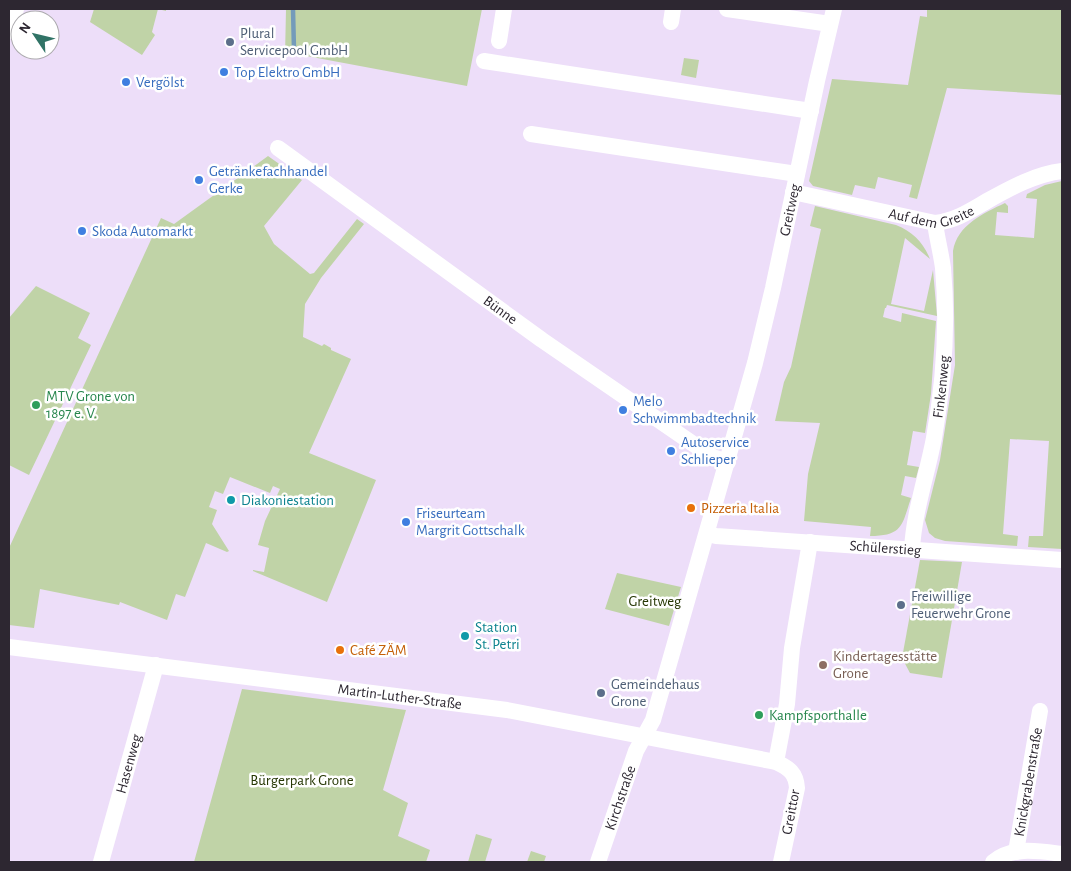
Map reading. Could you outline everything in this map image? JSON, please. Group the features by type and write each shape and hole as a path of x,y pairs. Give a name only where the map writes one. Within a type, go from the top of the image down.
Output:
{"street":[{"path":"9,31 16,9"},
{"path":"500,41 504,9"},
{"path":"727,9 832,16"},
{"name":"Greitweg","path":"644,736 653,720 728,462 774,288 832,16"},
{"path":"484,61 811,111"},
{"name":"Greitweg","path":"531,134 797,174"},
{"name":"Bünne","path":"278,148 542,340 704,452 728,462"},
{"name":"Auf dem Greite","path":"793,192 934,223 957,218 1028,180 1062,171"},
{"name":"Finkenweg","path":"912,549 915,523 934,437 943,368 944,298 942,266 934,223"},
{"name":"Schülerstieg","path":"707,534 1062,560"},
{"path":"781,764 792,648 810,542"},
{"name":"Martin-Luther-Straße","path":"9,647 507,710 781,764"},
{"name":"Hasenweg","path":"101,862 156,665"},
{"name":"Knickgrabenstraße","path":"1016,852 1040,710"},
{"name":"Kirchstraße","path":"598,862 636,751 644,736"},
{"name":"Greittor","path":"781,764 792,770 796,778 797,788 781,862"},
{"path":"993,862 1005,854 1016,852 1038,851 1062,854"}],"green space":[{"path":"94,9 158,9 152,32 155,35 142,55 90,22"},
{"path":"286,9 482,9 467,86 301,55 285,56"},
{"path":"927,9 1062,9 1062,95 947,88 917,199 909,197 912,185 878,177 875,189 855,185 852,195 813,186 809,181 832,79 908,85 920,16 927,17"},
{"path":"684,58 699,60 696,78 681,75"},
{"path":"268,156 302,180 264,226 274,244 310,274 314,273 357,219 364,224 321,278 305,304 303,337 322,346 324,344 331,348 331,350 351,359 309,453 376,480 327,602 253,571 264,572 269,548 258,545 265,521 280,489 273,486 270,493 230,477 223,494 215,491 209,507 217,510 212,524 229,551 227,552 206,543 185,597 176,594 167,620 120,602 119,605 40,589 34,628 9,625 9,548 161,218 174,224"},
{"path":"1062,181 1062,549 1028,547 1029,536 1043,536 1049,441 1010,439 1003,534 1018,536 1017,546 945,541 935,538 929,533 925,520 940,460 955,365 953,251 956,242 960,234 973,221 1005,203 1008,206 1008,213 997,212 995,235 1034,238 1037,199 1026,198 1027,194 1045,185"},
{"path":"815,206 896,225 912,234 921,243 930,259 905,238 891,304 924,311 933,270 937,316 887,305 883,317 901,322 902,313 936,321 931,394 925,433 913,431 907,465 919,467 916,478 905,476 901,495 911,498 900,527 889,534 870,536 871,527 804,521 808,474 820,423 775,421 784,382 791,367 821,229 810,226"},
{"name":"MTV Grone von 1897 e. V.","path":"36,286 90,313 78,338 91,345 29,475 9,465 9,318"},
{"path":"920,560 962,562 942,678 910,673 902,658"},
{"name":"Greitweg","path":"617,573 681,587 669,626 605,609"},
{"name":"Bürgerpark Grone","path":"242,689 406,710 383,790 408,803 398,836 430,850 426,862 194,862"},
{"path":"476,834 492,839 485,862 468,862"},
{"path":"531,851 546,856 544,862 527,862"}],"waterway":[{"path":"293,9 294,50"}],"place":[{"name":"Plural Servicepool GmbH","path":"230,42"},
{"name":"Top Elektro GmbH","path":"224,72"},
{"name":"Vergölst","path":"126,82"},
{"name":"Getränkefachhandel Gerke","path":"199,180"},
{"name":"Skoda Automarkt","path":"82,231"},
{"name":"MTV Grone von 1897 e. V.","path":"36,405"},
{"name":"Melo Schwimmbadtechnik","path":"623,410"},
{"name":"Autoservice Schlieper","path":"671,451"},
{"name":"Diakoniestation","path":"231,500"},
{"name":"Pizzeria Italia","path":"691,508"},
{"name":"Friseurteam Margrit Gottschalk","path":"406,522"},
{"name":"Freiwillige Feuerwehr Grone","path":"901,605"},
{"name":"Station St. Petri","path":"465,636"},
{"name":"Café ZÄM","path":"340,650"},
{"name":"Kindertagesstätte Grone","path":"823,665"},
{"name":"Gemeindehaus Grone","path":"601,693"},
{"name":"Kampfsporthalle","path":"759,715"}]}
